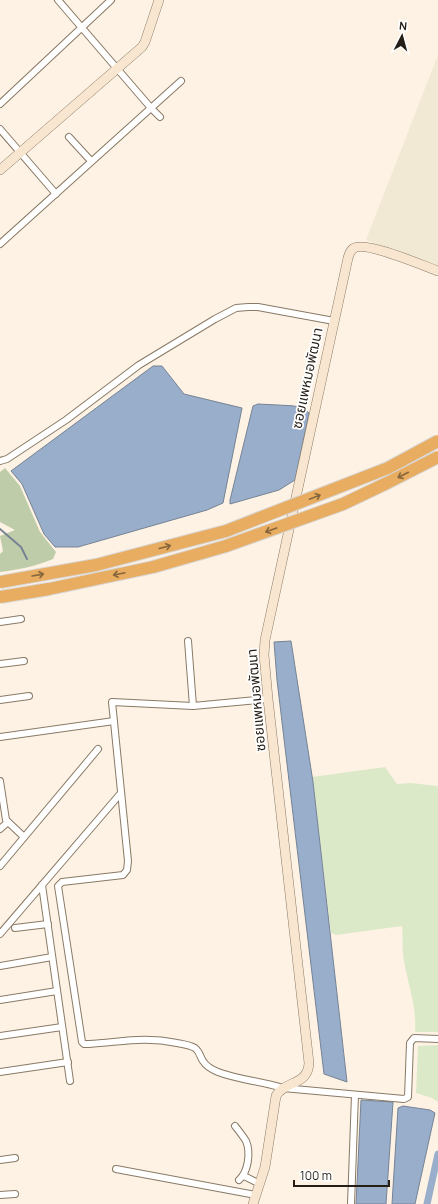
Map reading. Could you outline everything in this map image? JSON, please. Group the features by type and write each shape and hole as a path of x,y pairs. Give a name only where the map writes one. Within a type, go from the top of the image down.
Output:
{"highway":[{"path":"0,582 96,565 226,531 388,468 438,441"},
{"path":"0,597 49,589 153,567 226,546 343,504 438,457"}],"street":[{"path":"0,104 111,0"},
{"path":"0,170 142,47 159,0"},
{"path":"60,1 116,68 160,117"},
{"path":"0,244 181,81"},
{"path":"0,129 56,194"},
{"path":"69,137 90,162"},
{"name":"ซอยแพหมอพัฒนา","path":"283,1088 298,1082 307,1073 309,1069 309,1056 268,699 264,655 265,640 334,321 348,258 351,251 354,247 360,246 380,250 438,271"},
{"path":"0,460 7,459 66,420 139,365 230,310 248,306 258,307 334,321"},
{"path":"0,622 21,619"},
{"path":"188,641 193,706"},
{"path":"0,664 24,661"},
{"path":"0,700 29,696"},
{"path":"268,699 193,706 112,702 128,861 127,870 123,875 62,882 58,886 82,1043 89,1044 128,1039 149,1039 179,1044 196,1050 200,1054 202,1060 216,1071 283,1088 404,1099 408,1096 411,1040 414,1038 438,1039"},
{"path":"0,738 114,720"},
{"path":"0,866 98,749"},
{"path":"0,781 6,820 24,837"},
{"path":"0,934 121,793"},
{"path":"0,829 8,822"},
{"path":"42,885 70,1080"},
{"path":"15,928 48,924"},
{"path":"0,966 52,957"},
{"path":"0,1000 57,991"},
{"path":"0,1036 62,1027"},
{"path":"0,1072 68,1062"},
{"path":"116,1169 254,1199 264,1167 276,1096 283,1088"},
{"path":"351,1204 355,1095"},
{"path":"235,1126 248,1145 246,1170 241,1178 260,1183"},
{"path":"0,1160 15,1158"},
{"path":"0,1195 15,1194"}],"shaded area":[{"path":"438,55 438,266 366,240"}],"green space":[{"path":"5,468 20,486 40,532 56,552 53,559 27,567 0,572 0,554 3,551 0,536 15,530 0,522 0,472"},
{"path":"385,767 397,784 411,783 438,786 438,1032 415,1032 415,1014 403,957 402,926 336,935 331,933 312,777"},
{"path":"438,1045 438,1102 432,1098 416,1093 418,1046"}],"water":[{"path":"153,366 162,366 184,394 242,408 223,503 207,510 78,547 55,547 44,534 22,484 11,471"},
{"path":"258,404 294,406 302,408 309,413 295,480 279,490 230,504 253,406"},
{"path":"291,641 313,782 347,1082 324,1074 277,680 274,642"},
{"path":"361,1100 393,1102 386,1204 356,1204"},
{"path":"403,1106 430,1110 435,1113 415,1204 392,1204 398,1108"}],"waterway":[{"path":"0,529 21,547 27,559"},
{"path":"427,1204 438,1154"}]}
